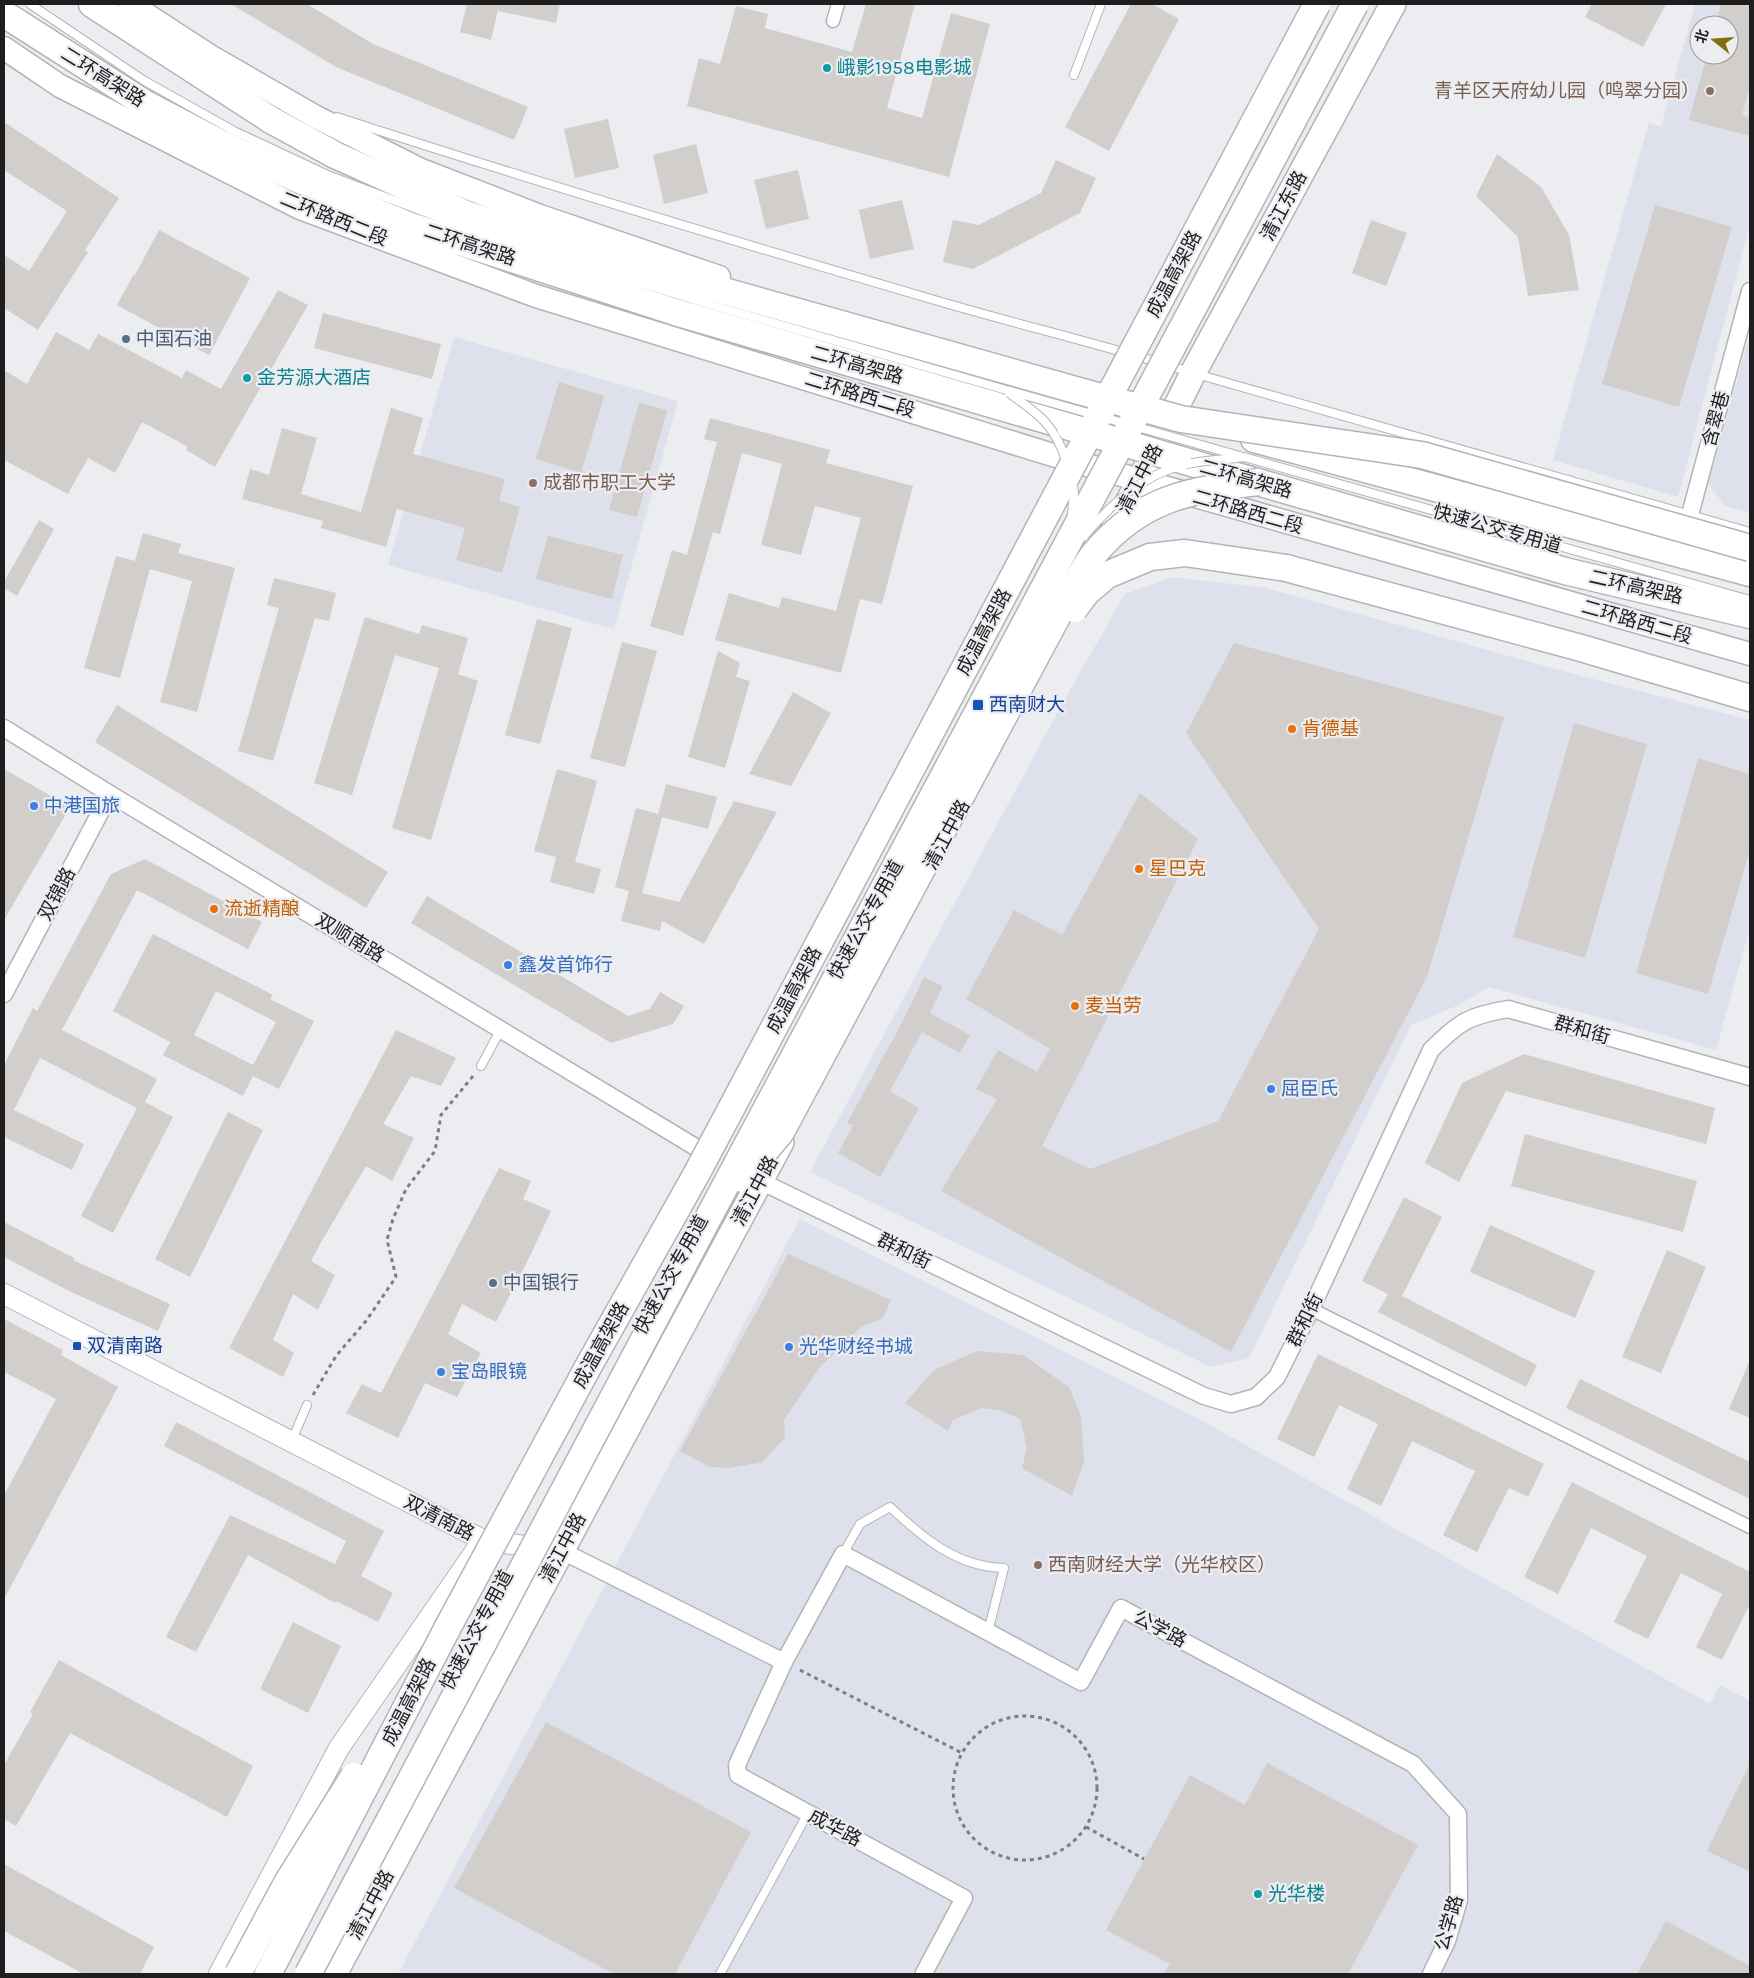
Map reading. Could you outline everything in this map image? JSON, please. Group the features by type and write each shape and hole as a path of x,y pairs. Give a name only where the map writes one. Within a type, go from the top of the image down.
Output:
{"highway":[{"name":"二环高架路","path":"92,4 271,120 335,155 466,214 606,259 1178,414 1750,574"},
{"name":"成温高架路","path":"268,1974 449,1625 588,1367 697,1173 1317,4"},
{"name":"成温高架路","path":"308,1974 1355,4"},
{"name":"二环高架路","path":"4,14 144,104 222,144 295,178 408,224 675,312 1258,482 1565,571 1750,615"},
{"path":"1178,414 1422,455 1750,548"},
{"path":"705,1224 781,1132 1073,586 1094,555 1123,525 1168,498 1210,488 1258,482"},
{"path":"1034,661 1087,592 1107,575 1150,557 1185,552 1286,568 1580,648 1750,698"},
{"path":"238,1974 287,1883 449,1625"}],"main road":[{"path":"130,4 210,56 288,100 422,170 540,216 661,259 874,326 1104,387 1178,414 1750,565"},
{"path":"253,1974 483,1540 1069,460 1122,350 1302,4"},
{"name":"清江东路","path":"1178,414 1193,373 1393,4"},
{"name":"二环路西二段","path":"4,48 60,86 300,208 536,296 851,391 1069,460 1750,654"},
{"name":"清江中路","path":"334,1974 760,1181 1140,480 1178,414"}],"street":[{"path":"833,21 838,4"},
{"name":"含翠巷","path":"1681,546 1750,291"},
{"name":"双顺南路","path":"4,728 110,794 697,1148"},
{"name":"双锦路","path":"4,994 110,794"},
{"name":"群和街","path":"760,1181 1204,1396 1231,1404 1256,1397 1277,1377 1311,1310 1431,1050 1454,1026 1479,1014 1508,1009 1750,1077"},
{"name":"双清南路","path":"4,1294 483,1540 562,1551"},
{"path":"1311,1310 1750,1527"},
{"path":"219,1974 339,1748 483,1540"},
{"path":"562,1551 784,1662 843,1554"},
{"name":"公学路","path":"843,1554 1081,1682 1121,1608 1413,1764 1458,1814 1459,1900 1447,1941 1431,1974"},
{"name":"成华路","path":"784,1662 737,1764 738,1775 964,1898 925,1974"}],"lane":[{"name":"快速公交专用道","path":"30,4 144,80 234,131 330,176 496,239 714,306 1002,389 1750,600"},
{"path":"1074,75 1100,4"},
{"path":"288,100 599,200 941,302 1122,350 1193,373 1750,532"},
{"name":"快速公交专用道","path":"1002,389 1038,413 1055,435 1070,471 1074,492 1072,523 1054,578"},
{"name":"快速公交专用道","path":"1082,539 1107,510 1132,489 1161,473 1183,464 1244,457"},
{"name":"快速公交专用道","path":"579,1444 1054,578 1076,547"},
{"path":"481,1066 501,1029"},
{"path":"291,1442 307,1405"},
{"path":"843,1554 860,1524 890,1507 918,1534 935,1546 961,1558 991,1568 1004,1568 988,1632"},
{"name":"快速公交专用道","path":"516,1558 526,1540"},
{"path":"720,1974 808,1813"}],"path":[{"path":"307,1405 336,1356 366,1321 396,1277 387,1240 406,1189 435,1152 441,1115 481,1066"},
{"path":"784,1662 962,1753"},
{"path":"1018,1716 1041,1718 1062,1726 1080,1741 1092,1760 1097,1783 1095,1806 1086,1827 1069,1846 1048,1857 1023,1861 999,1856 992,1852 978,1843 962,1824 954,1801 954,1776 962,1753 976,1735 996,1722 1018,1716"},
{"path":"1086,1827 1144,1859"}],"shaded area":[{"path":"1695,4 1750,4 1750,224 1678,497 1553,460 1649,122 1661,127 1689,26 1689,65 1739,65 1739,15 1692,15"},
{"path":"1750,334 1750,513 1725,506 1708,483"},
{"name":"成都市职工大学","path":"454,337 678,401 614,629 388,565"},
{"path":"1173,577 1266,588 1548,667 1750,720 1750,927 1716,1050 1489,987 1459,1005 1411,1025 1249,1358 1211,1367 810,1172 1062,704 1125,594"},
{"name":"西南财经大学（光华校区）","path":"800,1219 1197,1418 1710,1704 1720,1685 1750,1701 1750,1974 398,1974"}],"building":[{"path":"231,4 307,4 373,44 528,107 514,140 336,67"},
{"path":"467,4 560,4 556,23 498,11 499,5 491,40 460,32"},
{"path":"866,4 915,4 887,108 922,118 951,13 990,24 949,177 687,106 699,58 720,64 736,6 768,14 765,28 852,52"},
{"path":"1131,4 1152,4 1179,19 1109,151 1065,127"},
{"path":"1592,4 1666,4 1643,47 1585,17"},
{"path":"1721,4 1750,4 1750,86 1742,115 1750,118 1750,136 1689,120 1704,65 1739,65 1739,15 1718,15"},
{"path":"608,119 619,168 575,178 564,129"},
{"path":"4,122 119,198 85,250 88,252 38,330 4,308 4,255 29,271 67,211 4,170"},
{"path":"696,144 708,193 664,204 653,155"},
{"path":"1497,154 1541,187 1569,235 1579,290 1528,296 1518,237 1476,196"},
{"path":"1056,160 1096,178 1080,213 973,269 943,262 953,220 979,225 1041,193"},
{"path":"798,170 809,219 766,229 754,180"},
{"path":"902,200 914,249 870,259 859,210"},
{"path":"1655,205 1732,227 1679,407 1602,384"},
{"path":"1371,220 1407,233 1386,286 1352,273"},
{"path":"159,230 250,278 209,355 117,305"},
{"path":"278,290 308,305 215,467 186,450 188,447 142,422 115,473 88,458 68,494 4,460 4,370 27,384 56,332 89,350 98,334 182,378 186,370 221,389"},
{"path":"323,313 441,344 432,379 314,348"},
{"path":"559,382 604,396 581,473 536,459"},
{"path":"639,403 667,410 637,517 609,510"},
{"path":"391,408 423,418 413,454 505,479 499,501 520,507 502,573 456,560 465,528 397,509 386,547 321,528 323,521 242,499 250,469 269,475 282,428 317,438 301,494 361,512"},
{"path":"710,418 830,450 826,463 913,486 882,604 860,599 841,673 715,640 729,593 779,608 782,597 836,611 861,518 815,506 801,555 761,545 782,464 742,453 720,534 713,532 683,636 650,626 672,550 687,555 717,442 704,439"},
{"path":"39,520 54,529 17,596 4,588 4,582"},
{"path":"143,533 181,544 178,553 235,568 197,712 160,702 192,581 150,569 120,678 84,668 116,556 135,561"},
{"path":"548,536 623,555 612,599 536,579"},
{"path":"274,578 336,593 329,621 315,618 273,761 238,751 279,608 267,605"},
{"path":"365,617 419,634 422,625 468,638 458,674 478,681 431,840 392,828 439,668 395,655 352,795 314,783"},
{"path":"537,619 572,628 540,744 505,735"},
{"path":"622,642 657,651 625,767 590,758"},
{"path":"1234,643 1504,717 1427,977 1231,1352 941,1191 997,1099 976,1089 998,1050 1037,1072 1050,1049 966,999 1014,910 1062,935 1140,793 1198,839 1042,1146 1090,1169 1218,1121 1319,929 1186,733"},
{"path":"718,651 740,663 736,677 750,681 725,768 688,757"},
{"path":"793,692 831,713 791,786 749,774"},
{"path":"117,705 388,872 366,908 95,742"},
{"path":"1574,723 1647,744 1585,958 1513,937"},
{"path":"1698,758 1750,774 1750,849 1708,994 1636,973"},
{"path":"4,769 70,807 4,920"},
{"path":"557,769 597,781 575,862 601,869 594,894 550,882 556,857 534,851"},
{"path":"666,784 717,797 708,829 662,817 642,893 679,902 734,801 777,812 704,944 662,921 660,931 621,921 629,891 615,887 636,808 658,814"},
{"path":"145,859 262,922 248,949 137,890 62,1030 157,1079 145,1102 173,1117 113,1233 81,1216 137,1108 40,1058 14,1110 84,1144 72,1170 4,1137 4,1065 33,1008 37,1011 111,874"},
{"path":"427,896 628,1016 650,1009 660,992 684,1006 673,1024 611,1043 411,923"},
{"path":"153,934 273,995 270,999 314,1021 279,1089 253,1076 243,1096 163,1055 170,1042 113,1011","holes":["216,991 276,1022 253,1065 194,1035"]},
{"path":"924,977 943,986 930,1013 970,1035 960,1053 922,1032 890,1091 919,1108 880,1177 838,1153 853,1126 847,1123 897,1032"},
{"path":"396,1030 456,1058 441,1086 411,1076 383,1124 414,1138 392,1181 366,1166 320,1244 311,1261 335,1275 318,1310 293,1294 273,1340 294,1353 283,1377 229,1348"},
{"path":"1524,1054 1715,1108 1706,1144 1506,1091 1459,1182 1425,1163 1462,1083"},
{"path":"228,1112 263,1130 190,1277 155,1259"},
{"path":"1525,1134 1697,1181 1683,1232 1511,1186"},
{"path":"499,1168 531,1181 523,1199 551,1211 496,1322 462,1304 448,1334 481,1353 457,1397 425,1383 398,1438 346,1413 362,1384 381,1393"},
{"path":"1404,1197 1442,1217 1402,1296 1537,1365 1526,1387 1378,1312 1388,1294 1362,1281"},
{"path":"4,1222 74,1258 73,1260 170,1304 158,1331 69,1291 4,1257"},
{"path":"1490,1225 1595,1271 1575,1318 1470,1272"},
{"path":"1667,1250 1706,1267 1661,1373 1622,1357"},
{"name":"光华财经书城","path":"788,1254 891,1300 883,1318 861,1327 820,1367 784,1420 785,1438 762,1462 730,1468 710,1467 680,1451"},
{"path":"4,1319 63,1350 61,1355 118,1387 4,1599 4,1495 56,1399 4,1372"},
{"path":"977,1351 1023,1355 1069,1387 1081,1416 1084,1462 1072,1496 1022,1468 1027,1448 1020,1419 1000,1410 981,1408 953,1420 948,1431 905,1403 934,1370"},
{"path":"1318,1354 1544,1464 1528,1497 1509,1488 1477,1552 1443,1535 1475,1471 1412,1441 1381,1506 1347,1489 1378,1424 1339,1405 1314,1457 1277,1439"},
{"path":"1750,1360 1750,1418 1729,1409"},
{"path":"1580,1379 1750,1462 1750,1499 1566,1408"},
{"path":"176,1422 384,1531 361,1576 393,1593 378,1622 336,1601 335,1603 248,1555 196,1652 166,1637 230,1515 335,1564 346,1541 164,1446"},
{"path":"1572,1482 1750,1572 1750,1604 1722,1660 1696,1647 1722,1594 1681,1573 1648,1639 1614,1622 1647,1556 1591,1528 1558,1594 1524,1577"},
{"path":"293,1622 341,1646 308,1713 260,1689"},
{"path":"59,1660 253,1766 227,1817 70,1733 16,1826 4,1819 4,1765 33,1714 30,1712"},
{"path":"546,1722 751,1832 675,1974 614,1974 454,1888"},
{"name":"光华楼","path":"1267,1763 1418,1845 1348,1974 1164,1974 1170,1964 1106,1930 1190,1775 1245,1805"},
{"path":"1750,1763 1750,1872 1707,1851"},
{"path":"4,1864 154,1947 140,1974 84,1974 4,1931"},
{"path":"1666,1921 1750,1966 1750,1974 1637,1974"}],"place":[{"name":"峨影1958电影城","path":"827,68"},
{"name":"青羊区天府幼儿园（鸣翠分园）","path":"1710,91"},
{"name":"中国石油","path":"126,339"},
{"name":"金芳源大酒店","path":"247,378"},
{"name":"成都市职工大学","path":"533,483"},
{"name":"西南财大","path":"978,705"},
{"name":"肯德基","path":"1292,729"},
{"name":"中港国旅","path":"34,806"},
{"name":"星巴克","path":"1139,869"},
{"name":"流逝精酿","path":"214,909"},
{"name":"鑫发首饰行","path":"508,965"},
{"name":"麦当劳","path":"1075,1006"},
{"name":"屈臣氏","path":"1271,1089"},
{"name":"中国银行","path":"493,1283"},
{"name":"双清南路","path":"77,1346"},
{"name":"光华财经书城","path":"789,1347"},
{"name":"宝岛眼镜","path":"441,1372"},
{"name":"西南财经大学（光华校区）","path":"1038,1565"},
{"name":"光华楼","path":"1258,1894"}]}
